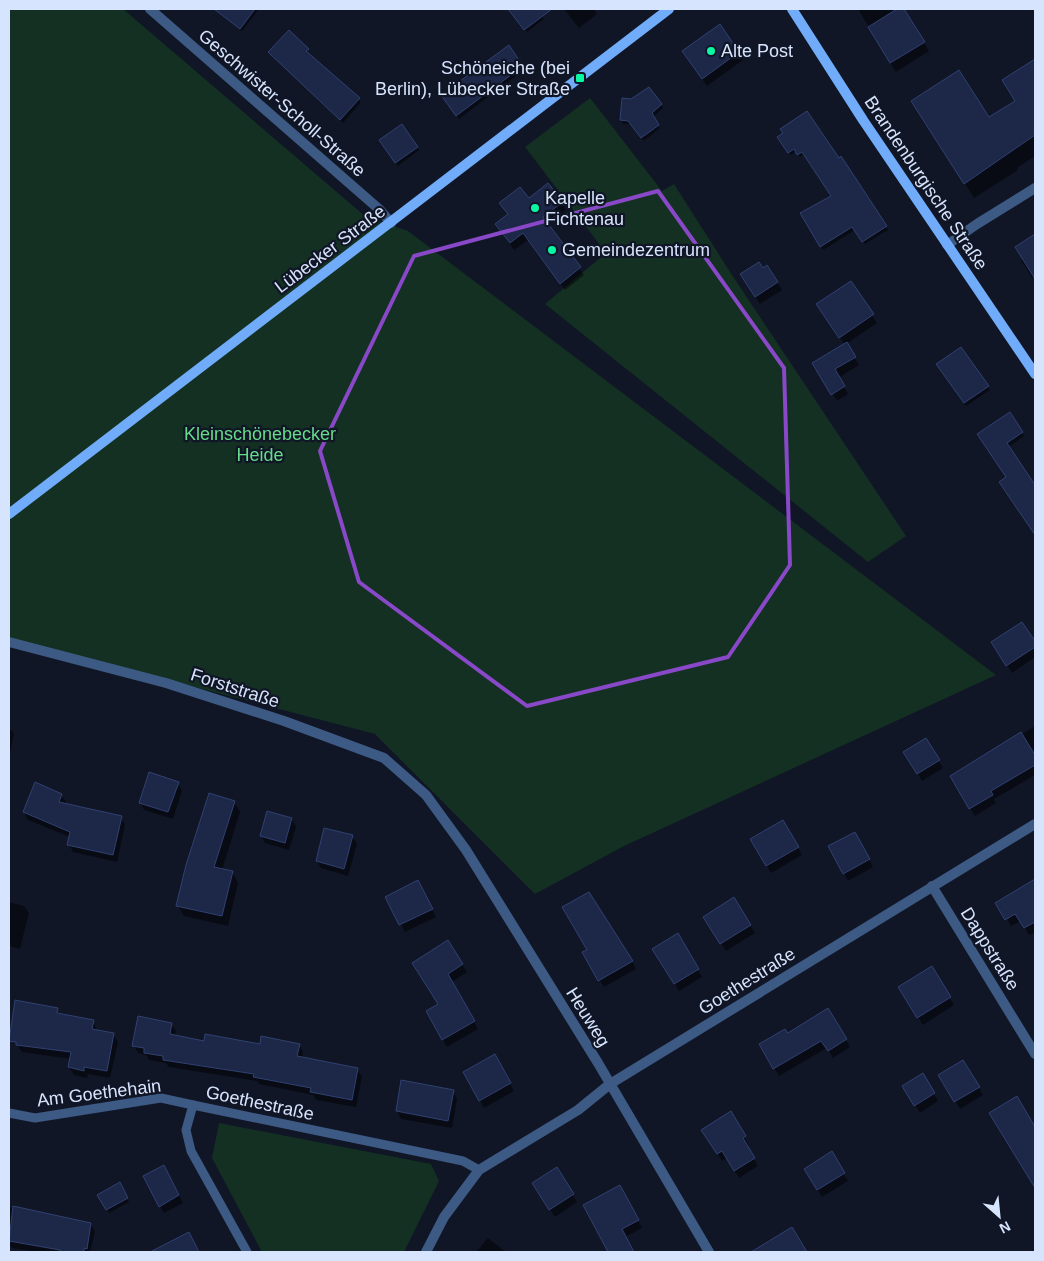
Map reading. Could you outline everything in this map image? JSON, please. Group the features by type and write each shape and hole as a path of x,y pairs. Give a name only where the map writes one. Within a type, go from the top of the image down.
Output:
{"street":[{"name":"Geschwister-Scholl-Straße","path":"150,9 380,210 391,223"},
{"name":"Lübecker Straße","path":"9,514 669,9"},
{"name":"Brandenburgische Straße","path":"792,9 863,120 1035,374"},
{"path":"947,245 1035,188"},
{"name":"Forststraße","path":"9,642 166,683 284,721 384,758 432,803"},
{"name":"Heuweg","path":"432,803 466,850 610,1084 709,1252"},
{"name":"Goethestraße","path":"426,1252 444,1217 478,1170 578,1110 610,1084 1035,824"},
{"name":"Dappstraße","path":"932,886 1035,1054"}],"lane":[{"name":"Am Goethehain","path":"9,1113 35,1118 161,1098 193,1105"},
{"name":"Goethestraße","path":"247,1252 191,1151 186,1130 193,1105 463,1161 478,1170"}],"highlighted area":[{"path":"658,191 784,368 790,565 728,657 527,706 359,582 320,451 414,256"}],"green space":[{"name":"Kleinschönebecker Heide","path":"9,9 123,9 366,217 408,231 996,675 624,846 535,894 375,734 9,639"},
{"path":"590,98 662,191 674,184 732,275 906,536 868,562 545,304 606,253 525,147"},
{"path":"219,1123 431,1164 439,1181 404,1252 262,1252 212,1158"}],"building":[{"path":"214,9 255,9 240,29"},
{"path":"508,9 552,9 524,30"},
{"path":"897,9 904,9 925,42 890,63 868,27"},
{"name":"Alte Post","path":"720,24 739,52 702,79 682,51"},
{"path":"289,30 309,49 306,51 360,98 340,120 268,52"},
{"path":"509,45 523,66 456,116 441,95"},
{"path":"1035,59 1035,135 964,184 911,101 959,70 989,117 1015,101 1002,80"},
{"path":"649,87 662,104 652,113 659,125 641,138 628,121 620,120 622,98 631,99"},
{"path":"807,111 839,158 841,156 887,226 862,242 852,227 820,247 800,213 831,196 802,152 797,155 794,149 788,153 777,137 783,133 780,129"},
{"path":"402,124 418,147 395,163 379,140"},
{"path":"548,183 563,202 543,217 581,267 560,284 523,233 510,243 495,224 508,214 499,203 520,187 529,198"},
{"path":"1035,234 1035,279 1015,247"},
{"path":"759,262 763,268 767,265 778,282 755,297 740,274"},
{"path":"851,281 874,314 839,338 816,304"},
{"path":"847,342 856,357 835,369 845,386 831,395 812,363"},
{"path":"961,347 989,386 964,403 936,364"},
{"path":"1010,412 1023,432 1007,443 1035,485 1035,535 999,482 1006,477 977,434"},
{"path":"1022,622 1035,641 1035,647 1006,666 991,642"},
{"path":"1021,732 1035,755 1035,765 991,791 993,795 969,809 950,776"},
{"path":"926,738 940,760 917,774 903,752"},
{"path":"149,772 179,782 168,812 139,803"},
{"path":"35,782 62,794 59,802 122,816 113,855 67,845 70,832 23,812"},
{"path":"209,793 235,801 214,867 233,871 222,916 176,906 186,865"},
{"path":"267,811 292,818 285,843 260,836"},
{"path":"783,820 799,847 766,866 750,839"},
{"path":"324,828 353,835 344,869 316,861"},
{"path":"855,832 870,859 843,874 828,846"},
{"path":"1035,879 1035,922 1024,928 1015,914 1005,920 995,903"},
{"path":"418,880 433,909 399,925 385,897"},
{"path":"589,892 633,961 598,981 582,952 587,950 562,907"},
{"path":"734,897 751,925 720,944 703,917"},
{"path":"678,933 699,969 674,984 652,949"},
{"path":"448,940 463,964 448,974 475,1021 442,1040 426,1011 438,1004 412,963"},
{"path":"932,966 951,997 917,1018 898,987"},
{"path":"15,1000 58,1008 57,1013 94,1020 92,1029 114,1033 107,1071 84,1067 84,1071 68,1067 71,1052 16,1045 16,1042 9,1041"},
{"path":"828,1008 847,1039 828,1051 821,1041 773,1069 759,1044 785,1029 788,1033"},
{"path":"138,1016 172,1023 170,1034 204,1041 205,1034 260,1044 261,1036 300,1044 297,1056 358,1068 352,1100 310,1092 311,1088 253,1077 254,1074 163,1060 163,1056 144,1053 144,1048 132,1046"},
{"path":"495,1054 511,1083 479,1101 463,1072"},
{"path":"963,1060 980,1087 954,1102 938,1075"},
{"path":"923,1073 935,1093 914,1106 902,1086"},
{"path":"401,1080 454,1090 448,1121 396,1111"},
{"path":"1017,1096 1035,1127 1035,1188 989,1113"},
{"path":"731,1111 746,1136 743,1138 755,1158 734,1171 722,1151 717,1154 701,1130"},
{"path":"832,1151 845,1173 817,1190 804,1169"},
{"path":"164,1165 179,1195 159,1207 143,1176"},
{"path":"557,1167 574,1194 549,1210 532,1183"},
{"path":"120,1182 128,1198 106,1210 97,1195"},
{"path":"620,1185 639,1220 622,1229 634,1252 608,1252 583,1205"},
{"path":"13,1206 91,1223 87,1249 84,1248 84,1252 60,1252 60,1250 9,1241"},
{"path":"792,1227 807,1252 751,1252"},
{"path":"189,1232 199,1252 150,1252"}],"place":[{"name":"Alte Post","path":"711,51"},
{"name":"Schöneiche (bei Berlin), Lübecker Straße","path":"580,78"},
{"name":"Kapelle Fichtenau","path":"535,208"},
{"name":"Gemeindezentrum","path":"552,250"}]}
